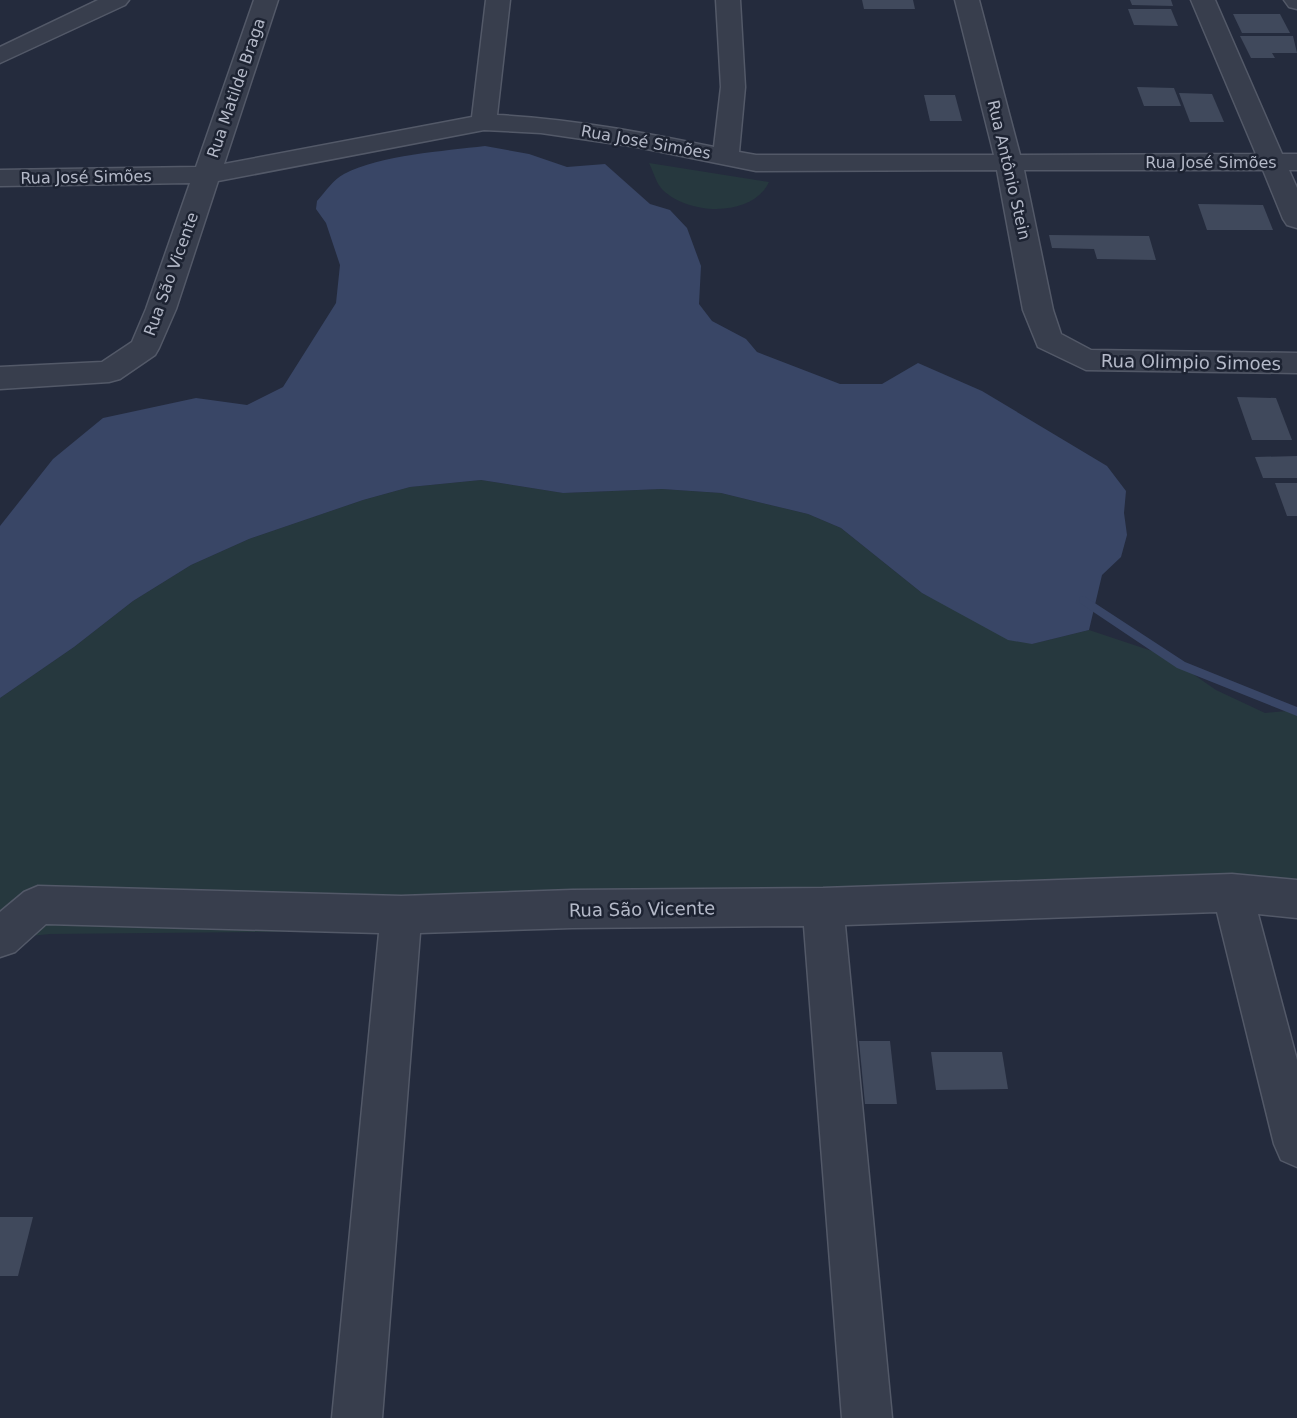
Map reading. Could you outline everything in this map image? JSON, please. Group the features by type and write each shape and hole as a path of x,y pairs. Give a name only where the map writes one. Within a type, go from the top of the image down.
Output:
{"street":[{"path":"1,52 117,0"},
{"name":"Rua Matilde Braga","path":"206,176 266,0"},
{"path":"484,122 498,0"},
{"path":"726,156 733,87 728,0"},
{"name":"Rua Antônio Stein","path":"967,0 1009,162 1038,310 1048,340"},
{"path":"1203,0 1285,162 1297,219"},
{"name":"Rua José Simões","path":"0,178 206,176 484,122 555,127 756,163 1285,162"},
{"name":"Rua São Vicente","path":"0,378 109,372 144,348 161,309 206,176"},
{"name":"Rua Olimpio Simoes","path":"1048,340 1086,360 1297,363"},
{"path":"1232,893 1297,1144"},
{"name":"Rua São Vicente","path":"0,938 38,905 401,915 572,909 823,907 1232,893 1297,899"},
{"path":"823,907 867,1418"},
{"path":"358,1418 401,915"}],"shaded area":[{"path":"649,163 769,182 760,194 748,202 734,207 701,208 672,197 661,188"},
{"path":"481,480 563,493 662,489 721,493 808,514 841,528 922,593 1032,644 1089,630 1167,656 1216,690 1265,713 1297,710 1297,887 540,929 50,934 0,939 0,698 74,647 133,601 191,565 249,539 363,500 410,487"}],"water":[{"path":"485,146 529,154 567,167 605,164 650,204 670,210 687,228 701,266 699,304 712,321 746,339 757,352 840,384 882,384 918,363 982,391 1107,466 1126,491 1124,513 1127,535 1121,557 1102,575 1089,630 1032,644 1008,640 922,593 841,528 808,514 721,493 662,489 563,493 481,480 410,487 363,500 249,539 191,565 133,601 74,647 0,698 0,526 53,459 103,418 196,398 247,405 283,387 336,303 340,265 326,223 316,209 317,201 344,174 376,162"}],"building":[{"path":"862,0 913,0 915,9 864,9"},
{"path":"1130,0 1171,0 1173,6 1132,5"},
{"path":"1128,9 1171,9 1178,26 1134,25"},
{"path":"1233,14 1280,14 1290,33 1242,33"},
{"path":"1240,36 1293,36 1297,53 1272,53 1275,58 1251,58"},
{"path":"1137,87 1174,88 1181,106 1144,106"},
{"path":"1179,93 1212,94 1224,122 1190,122"},
{"path":"924,95 955,95 962,121 930,121"},
{"path":"1198,204 1263,205 1273,230 1207,230"},
{"path":"1049,235 1149,236 1156,260 1097,259 1094,249 1052,248"},
{"path":"1237,397 1276,398 1292,440 1252,440"},
{"path":"1297,456 1297,478 1263,478 1255,457"},
{"path":"1275,483 1297,483 1297,516 1287,516"},
{"path":"859,1041 890,1041 897,1104 865,1104"},
{"path":"931,1052 1002,1052 1008,1089 936,1090"},
{"path":"0,1217 33,1217 18,1276 0,1276"}],"waterway":[{"path":"1084,600 1181,665 1297,712"}]}
